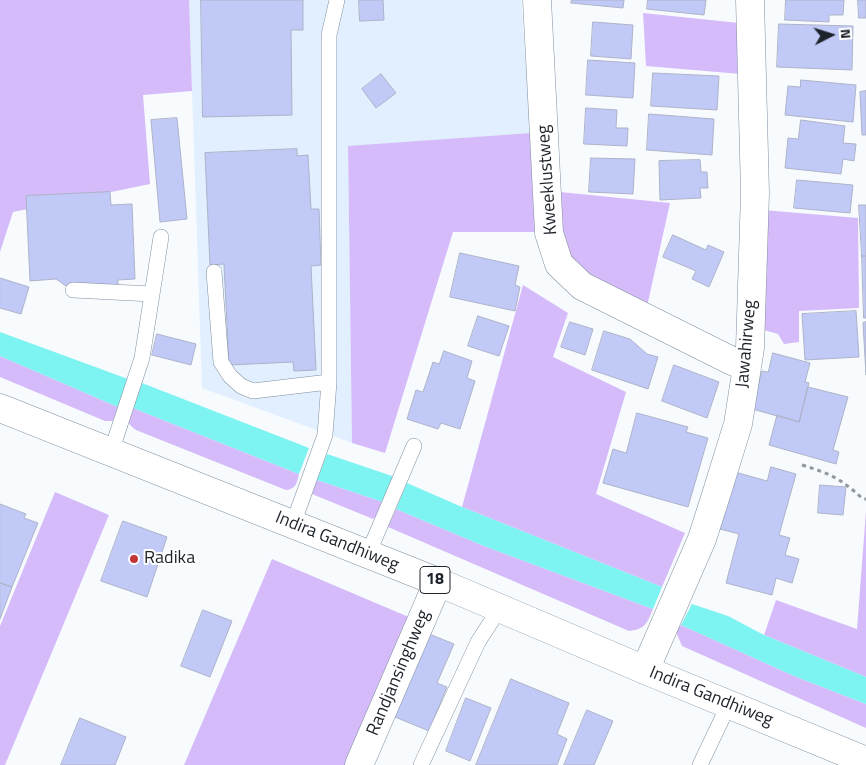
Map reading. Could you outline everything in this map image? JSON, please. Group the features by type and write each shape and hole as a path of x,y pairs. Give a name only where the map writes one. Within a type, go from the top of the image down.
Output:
{"street":[{"name":"Kweeklustweg","path":"537,0 549,233 559,264 582,286 747,367"},
{"name":"Jawahirweg","path":"645,670 702,539 738,424 750,348 755,193 750,0"},
{"name":"Indira Gandhiweg","path":"1,410 438,582 866,761"},
{"name":"Randjansinghweg","path":"359,765 438,582"}],"lane":[{"path":"293,524 325,435 329,382 329,35 337,0"},
{"path":"111,452 142,358 161,237"},
{"path":"214,272 221,362 230,376 241,386 253,392 329,382"},
{"path":"73,290 152,294"},
{"path":"368,554 414,446"},
{"path":"421,765 478,642 500,608"},
{"path":"700,765 729,704"}],"path":[{"path":"802,465 836,477 862,499 866,499"}],"shaded area":[{"path":"0,0 189,0 192,91 143,95 150,184 13,212 0,252"},
{"path":"189,0 521,0 531,133 348,147 352,443 202,388"},
{"path":"643,13 739,23 741,74 646,66"},
{"path":"531,133 536,232 453,232 385,453 352,443 348,146"},
{"path":"560,192 670,203 644,320 591,296 562,244"},
{"path":"763,210 858,218 859,308 799,311 799,342 784,344 778,334 760,329"},
{"path":"523,285 568,313 553,357 626,392 596,494 685,533 662,587 462,507"},
{"path":"0,356 118,407 113,421 105,421 0,377"},
{"path":"133,408 299,474 297,483 294,487 286,490 136,430 130,425 128,420"},
{"path":"317,480 383,502 378,514 373,519 312,494"},
{"path":"55,492 109,515 5,765 0,765 0,626"},
{"path":"396,509 484,546 653,609 642,627 629,631 388,527"},
{"path":"866,511 866,677 764,635 776,600 857,629"},
{"path":"272,559 411,618 351,765 184,765"},
{"path":"681,625 794,676 866,704 866,728 682,646 676,632"}],"water":[{"path":"0,332 128,379 118,407 0,356"},
{"path":"142,383 309,448 299,474 133,408"},
{"path":"327,454 395,477 383,502 317,480"},
{"path":"407,483 662,587 653,609 484,546 396,509"},
{"path":"692,604 728,616 764,635 866,677 866,704 794,676 681,625"}],"building":[{"path":"201,0 303,0 303,30 291,30 292,115 203,117"},
{"path":"359,0 383,0 384,20 360,21"},
{"path":"572,0 624,0 623,8 571,3"},
{"path":"648,0 706,0 704,15 647,9"},
{"path":"786,0 844,0 843,15 829,15 829,22 785,20"},
{"path":"858,0 866,0 866,18 859,18"},
{"path":"593,22 633,25 631,59 591,56"},
{"path":"779,24 853,26 852,70 777,67"},
{"path":"588,60 635,63 633,98 586,95"},
{"path":"653,73 719,76 717,110 651,106"},
{"path":"381,74 396,93 376,108 362,89"},
{"path":"801,80 856,85 853,122 785,115 788,86 800,87"},
{"path":"866,91 866,135 862,135 860,92"},
{"path":"586,108 617,110 616,128 628,128 627,146 584,144"},
{"path":"649,114 714,119 712,155 647,150"},
{"path":"177,118 187,219 160,222 151,120"},
{"path":"801,120 845,126 843,143 856,144 854,161 843,159 841,174 785,168 788,138 798,139"},
{"path":"297,149 297,156 308,155 311,209 319,209 321,265 311,266 316,370 294,371 293,362 229,365 224,264 210,265 205,153"},
{"path":"591,158 635,159 633,194 589,192"},
{"path":"700,160 701,172 707,172 708,188 700,188 701,198 660,200 659,161"},
{"path":"797,180 853,185 850,213 794,208"},
{"path":"110,192 111,205 132,204 135,279 118,280 118,286 69,288 56,279 30,281 26,196"},
{"path":"859,205 866,205 866,256 862,256"},
{"path":"673,235 706,250 708,245 724,252 709,287 692,279 696,271 663,257"},
{"path":"460,253 519,266 515,285 520,287 515,311 450,297"},
{"path":"862,256 866,256 866,318 864,318"},
{"path":"0,278 29,287 21,314 0,308"},
{"path":"856,311 859,357 805,360 802,314"},
{"path":"478,316 509,326 499,356 468,346"},
{"path":"570,322 593,329 585,355 561,347"},
{"path":"866,322 866,375 863,323"},
{"path":"604,331 630,339 647,354 658,357 648,389 592,370"},
{"path":"157,334 196,344 191,365 152,355"},
{"path":"444,351 472,361 467,378 475,381 460,429 441,423 438,429 407,419 416,390 423,392 433,362 439,364"},
{"path":"773,353 810,363 805,382 809,383 799,422 752,409 762,371 768,372"},
{"path":"674,365 719,382 707,418 662,401"},
{"path":"808,387 848,397 833,450 839,452 836,464 769,445 777,415 799,422"},
{"path":"637,413 688,427 686,432 708,438 688,507 603,483 613,449 626,453"},
{"path":"771,467 796,474 779,535 790,538 785,555 799,559 792,583 776,578 772,595 726,583 739,534 720,529 735,472 767,481"},
{"path":"820,485 846,487 843,515 818,513"},
{"path":"0,504 26,514 24,518 38,523 12,587 0,583"},
{"name":"Radika","path":"123,521 167,537 147,597 101,581"},
{"path":"0,583 12,587 0,619"},
{"path":"203,610 232,621 210,677 181,666"},
{"path":"429,634 454,644 437,683 447,687 429,731 395,717"},
{"path":"511,679 569,703 557,734 567,739 557,765 476,765"},
{"path":"466,698 491,708 470,761 446,751"},
{"path":"587,710 613,721 594,765 564,765"},
{"path":"80,718 126,737 115,765 61,765"}],"place":[{"name":"Radika","path":"134,559"}]}
